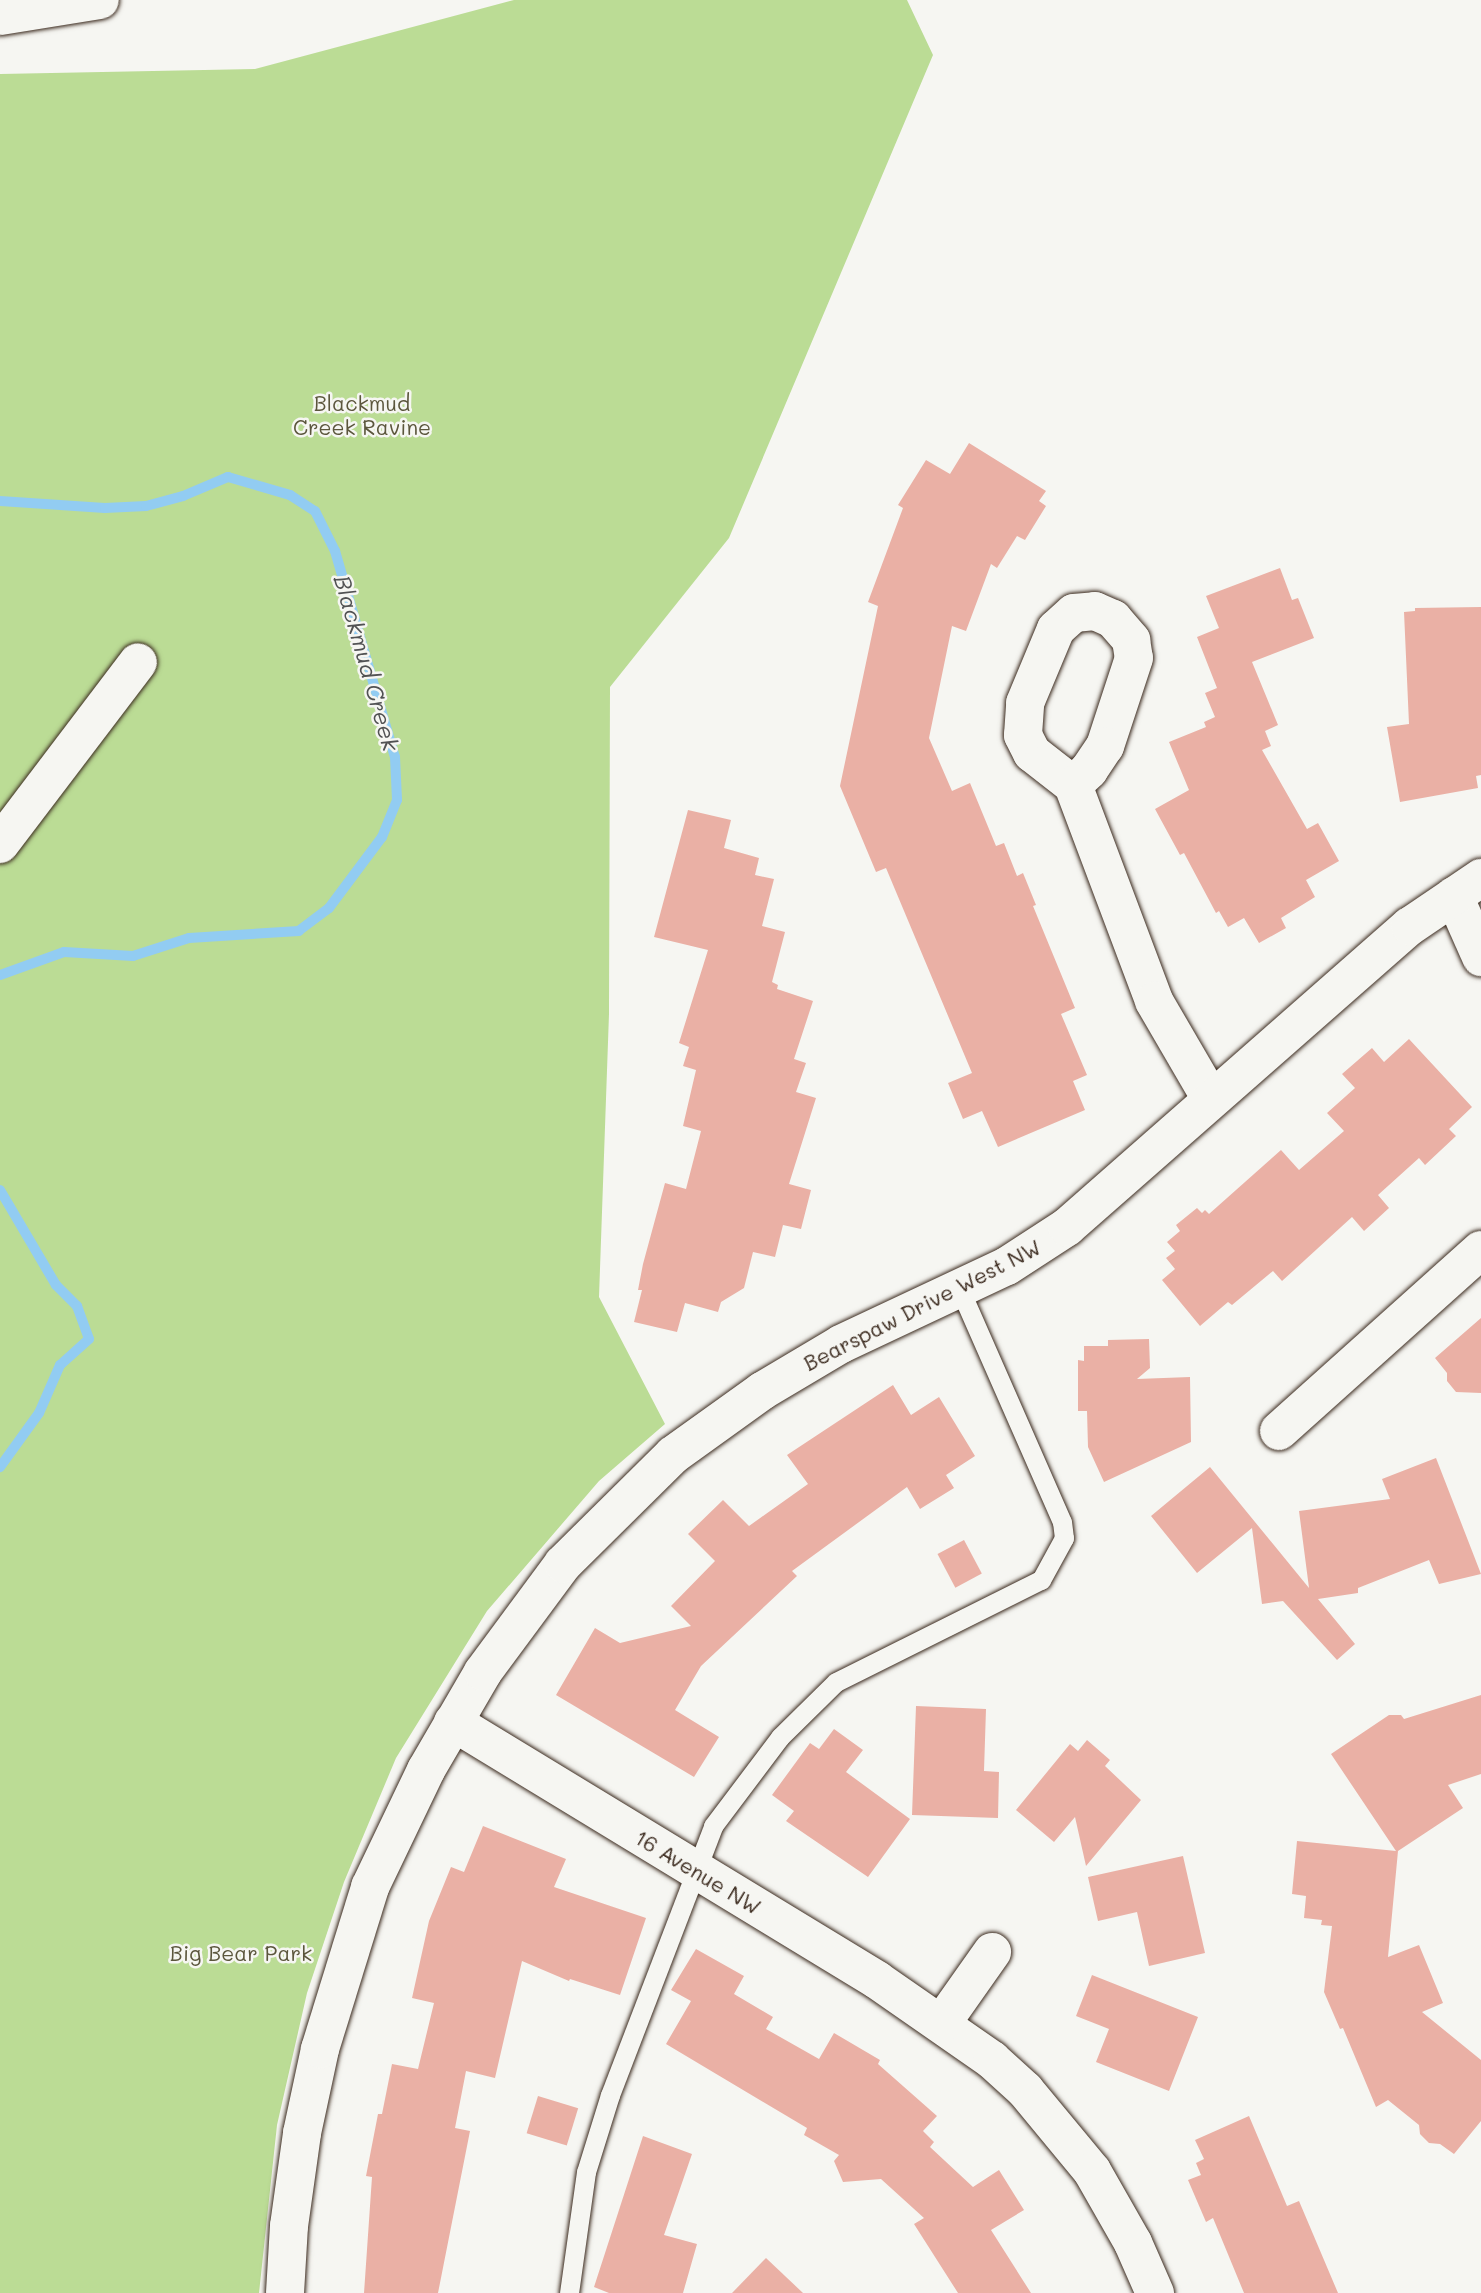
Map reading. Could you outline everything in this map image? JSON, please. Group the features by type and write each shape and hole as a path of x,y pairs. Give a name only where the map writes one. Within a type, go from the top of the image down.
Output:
{"street":[{"path":"0,16 100,0"},
{"path":"0,844 138,662"},
{"path":"1073,785 1154,1001 1212,1100"},
{"name":"Bearspaw Drive West NW","path":"285,2293 289,2226 302,2133 320,2049 343,1967 370,1887 392,1838 453,1722 483,1672 563,1564 673,1455 804,1364 897,1315 1007,1266 1045,1242 1410,926 1468,887 1481,957"},
{"path":"1279,1430 1481,1250"},
{"name":"16 Avenue NW","path":"453,1722 695,1872 877,1980 942,2023 1017,2083 1058,2127 1092,2171 1114,2208 1155,2293"},
{"path":"942,2023 992,1952"}],"lane":[{"path":"569,2293 586,2172 610,2095 713,1826 780,1737 836,1682 1041,1580 1064,1538 1062,1522 959,1287"}],"green space":[{"name":"Blackmud Creek Ravine","path":"514,0 907,0 933,55 729,538 610,687 609,1014 599,1297 665,1424 599,1481 487,1611 396,1758 344,1882 307,1993 277,2125 259,2293 0,2293 0,74 255,69"}],"building":[{"path":"969,443 1046,491 1039,501 1046,506 1025,540 1017,536 997,568 991,564 966,631 952,626 929,738 952,791 970,783 996,846 1004,843 1017,876 1023,873 1036,905 1033,906 1075,1008 1061,1014 1087,1075 1073,1081 1085,1110 998,1147 982,1111 963,1119 948,1083 972,1073 886,868 876,872 840,786 878,606 868,602 903,508 898,505 926,460 950,474"},
{"path":"1280,568 1292,600 1298,598 1314,638 1252,662 1278,725 1265,731 1271,746 1262,750 1307,829 1318,823 1339,861 1306,880 1315,897 1281,918 1286,928 1259,943 1244,918 1228,927 1219,911 1216,913 1184,853 1180,855 1155,809 1189,790 1169,742 1206,727 1204,722 1215,717 1205,693 1217,688 1197,637 1219,628 1206,596"},
{"path":"1481,607 1481,775 1476,776 1478,788 1400,802 1387,727 1409,724 1404,612 1415,611 1415,608"},
{"path":"688,810 731,820 724,848 759,858 755,875 774,879 762,926 785,932 772,982 778,985 777,989 813,1001 794,1059 806,1063 796,1092 816,1098 789,1184 811,1190 801,1229 783,1225 775,1257 753,1252 744,1288 721,1302 718,1312 685,1303 677,1332 634,1322 642,1290 638,1290 643,1264 665,1183 686,1189 701,1131 683,1126 696,1070 683,1066 689,1047 679,1043 708,950 654,937"},
{"path":"1409,1039 1472,1107 1449,1129 1456,1136 1425,1165 1419,1158 1378,1195 1389,1208 1364,1231 1352,1217 1282,1281 1273,1271 1232,1305 1228,1302 1200,1326 1162,1280 1175,1269 1166,1258 1175,1251 1167,1242 1180,1231 1176,1225 1197,1208 1202,1213 1205,1210 1209,1214 1281,1150 1299,1170 1344,1131 1327,1113 1355,1088 1342,1074 1372,1048 1384,1062"},
{"path":"1481,1318 1481,1393 1456,1392 1447,1381 1447,1373 1435,1358"},
{"path":"1149,1339 1150,1368 1137,1379 1190,1377 1191,1442 1104,1482 1088,1447 1087,1411 1078,1411 1078,1360 1084,1361 1084,1346 1108,1346 1108,1340"},
{"path":"893,1385 911,1415 939,1397 975,1456 946,1475 954,1488 920,1509 907,1487 792,1571 797,1576 701,1666 675,1710 719,1737 694,1777 556,1695 595,1628 620,1643 691,1626 671,1606 715,1561 688,1534 723,1500 749,1526 808,1484 787,1455"},
{"path":"1436,1458 1481,1574 1439,1584 1429,1560 1358,1588 1358,1593 1318,1599 1355,1644 1337,1660 1283,1601 1262,1604 1252,1528 1197,1573 1151,1516 1210,1467 1309,1588 1299,1511 1390,1499 1382,1479"},
{"path":"964,1540 982,1574 955,1588 938,1554"},
{"path":"1481,1695 1481,1774 1448,1785 1463,1808 1398,1851 1388,1957 1419,1945 1443,2003 1422,2012 1481,2060 1481,2121 1454,2154 1440,2144 1429,2143 1420,2134 1419,2125 1388,2100 1376,2107 1343,2028 1340,2029 1324,1992 1332,1926 1321,1925 1322,1920 1304,1918 1306,1896 1292,1894 1297,1841 1396,1851 1331,1754 1389,1715 1401,1715 1404,1719"},
{"path":"916,1706 986,1709 984,1771 999,1772 998,1818 912,1815"},
{"path":"834,1729 863,1750 846,1772 910,1819 868,1877 786,1821 794,1811 772,1795 810,1743 819,1749"},
{"path":"1087,1740 1110,1760 1105,1766 1141,1800 1086,1866 1075,1817 1054,1842 1016,1810 1070,1744 1078,1751"},
{"path":"483,1826 566,1859 554,1887 646,1918 620,1995 570,1979 569,1981 522,1961 495,2078 466,2071 455,2128 470,2131 438,2293 364,2293 372,2177 366,2176 378,2114 382,2114 392,2064 418,2069 434,2003 412,1998 429,1921 451,1867 464,1872"},
{"path":"1183,1856 1205,1953 1149,1966 1137,1912 1098,1921 1088,1877"},
{"path":"696,1949 744,1976 734,1994 773,2017 766,2029 819,2059 834,2033 880,2060 878,2064 937,2116 923,2131 934,2142 930,2147 973,2187 999,2170 1024,2210 991,2230 1031,2293 958,2293 914,2224 924,2218 881,2179 843,2182 834,2161 839,2155 804,2135 807,2128 666,2044 691,2001 671,1990"},
{"path":"1092,1975 1198,2017 1169,2091 1096,2062 1109,2029 1076,2016"},
{"path":"538,2096 578,2108 567,2146 527,2133"},
{"path":"1249,2116 1287,2206 1299,2201 1338,2293 1244,2293 1213,2218 1206,2222 1188,2180 1201,2175 1196,2163 1204,2159 1195,2140"},
{"path":"643,2136 692,2154 664,2235 697,2244 683,2293 609,2293 594,2287"},
{"path":"766,2258 803,2293 732,2293"}],"waterway":[{"name":"Blackmud Creek","path":"0,501 105,508 146,506 183,496 228,477 290,495 315,511 335,551 395,757 397,800 382,837 329,908 299,931 189,938 133,956 64,952 0,975"},
{"name":"Blackmud Creek","path":"0,1190 56,1285 77,1306 89,1339 60,1365 39,1413 0,1467"}],"park label":[{"name":"Big Bear Park","path":"241,1953"}]}
